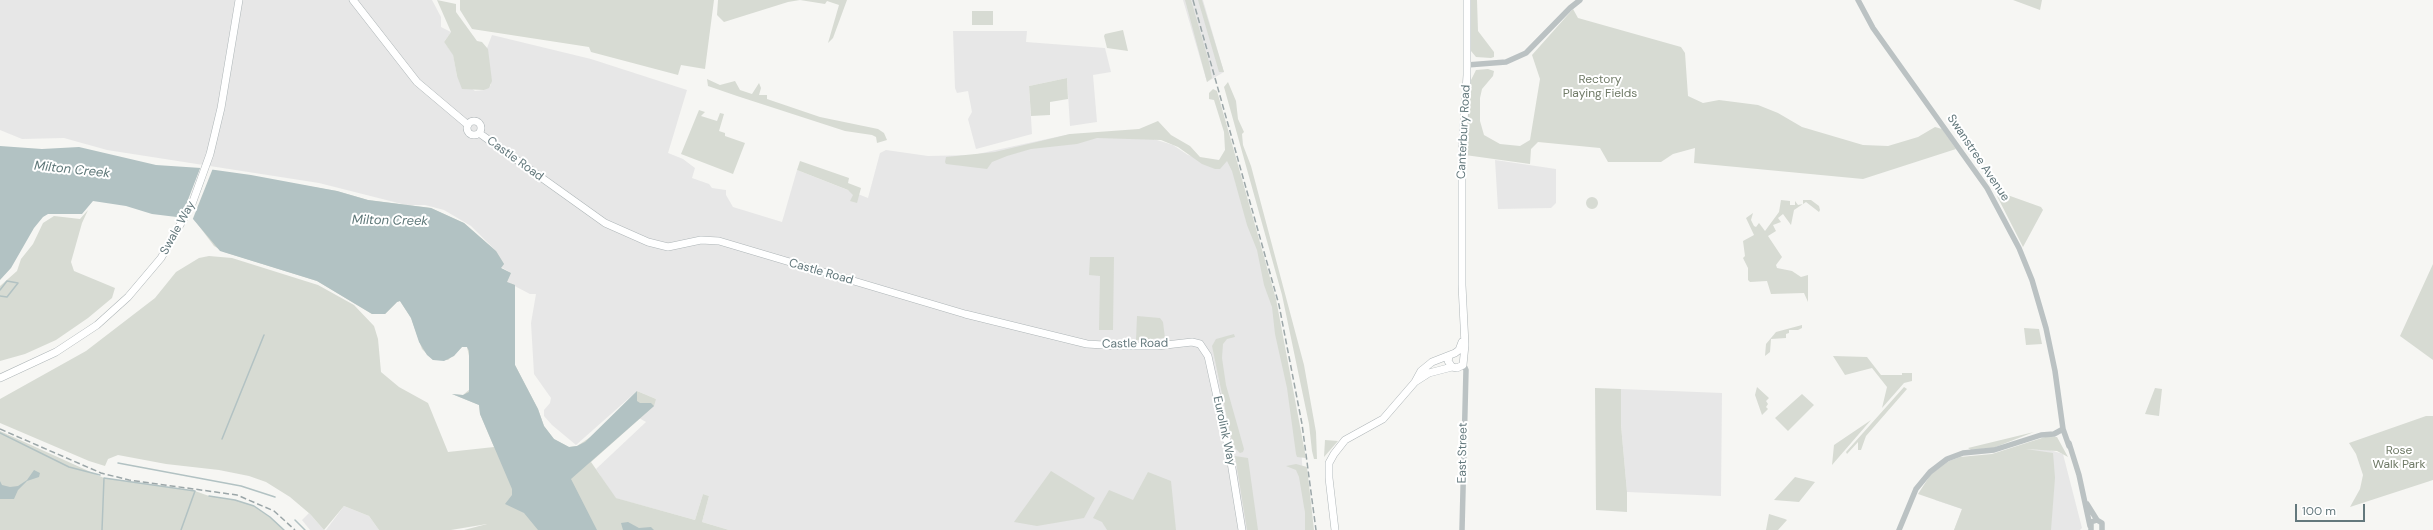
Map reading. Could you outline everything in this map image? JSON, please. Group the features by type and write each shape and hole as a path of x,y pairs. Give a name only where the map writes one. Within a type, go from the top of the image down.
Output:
{"main road":[{"name":"Swale Way","path":"0,378 56,352 97,325 148,276 183,224 202,182 210,154 221,108 239,0"},
{"name":"Castle Road","path":"353,0 417,82 468,125 472,122 477,122 480,127 479,133 605,223 648,242 668,247 701,240 718,241 965,314 1087,344 1137,346 1192,342"},
{"name":"Canterbury Road","path":"1462,264 1462,152 1467,65 1467,0"},
{"name":"East Street","path":"1462,264 1465,345 1463,359"},
{"path":"1413,385 1421,371 1432,362 1452,355 1459,350 1464,337"},
{"name":"Eurolink Way","path":"1192,342 1200,344 1208,356 1230,456 1242,530"},
{"path":"1335,530 1329,478 1329,463 1334,454 1345,440 1383,419 1413,385 1428,373 1461,366 1463,359 1452,355"},
{"path":"1452,355 1449,363 1453,368"}],"street":[{"path":"1467,65 1506,62 1526,53 1570,8 1580,0"},
{"name":"Swanstree Avenue","path":"1858,0 1873,28 1987,188 2006,220 2029,272 2042,315 2055,371 2068,444 2084,496"},
{"name":"East Street","path":"1462,530 1466,376 1463,359"},
{"path":"1453,368 1466,376"},
{"path":"1900,530 1919,484 1930,472 1947,459 1963,453 1994,450 2041,435 2054,434 2065,429"},
{"path":"2054,434 2068,444"},
{"path":"2084,496 2098,520 2102,523 2102,530"},
{"path":"2084,496 2090,529"},
{"path":"2090,529 2093,521 2098,520"}],"shaded area":[{"path":"0,0 432,0 441,17 441,27 451,32 444,42 453,54 457,76 475,91 484,90 491,85 487,48 492,35 591,59 687,90 668,153 683,159 695,168 692,178 709,184 712,188 726,190 726,195 733,207 782,222 797,170 868,198 880,153 886,150 928,156 973,155 1070,134 1134,133 1173,145 1188,155 1216,163 1235,159 1273,297 1301,445 1306,530 729,530 702,522 709,496 703,494 695,520 615,498 596,469 646,422 639,418 656,399 637,391 576,445 552,425 544,416 544,410 550,403 551,398 534,374 531,323 536,294 530,294 507,282 511,273 501,267 496,251 471,226 444,210 425,205 406,205 319,183 107,150 64,138 22,139 0,130"},
{"path":"1183,0 1203,0 1224,72 1207,82"},
{"path":"953,31 1027,31 1026,42 1105,48 1111,72 1093,75 1097,122 1070,126 1067,78 1029,86 1032,134 976,149 968,119 972,112 968,91 957,93 955,88"},
{"path":"1495,160 1556,169 1556,203 1551,208 1498,209"},
{"path":"1621,389 1722,393 1721,496 1627,492 1621,425"},
{"path":"2021,449 2050,450 2063,454 2082,528 2080,530 1954,530 1962,509 1935,500 1935,495 1998,458"},
{"path":"344,506 369,516 379,530 326,530"},
{"path":"309,513 324,530 310,530 302,520"}],"green space":[{"path":"437,0 456,4 456,12 477,41 482,42 488,49 492,81 489,88 484,90 462,89 457,76 453,55 444,42 451,32"},
{"path":"460,0 714,0 705,69 681,65 678,75 591,52 589,47 472,29 460,10"},
{"path":"718,0 800,0 788,2 724,22 717,15"},
{"path":"800,0 847,0 833,38 828,43 839,5 827,1 825,4"},
{"path":"1185,0 1191,0 1209,62 1212,78 1207,82"},
{"path":"1198,0 1202,0 1224,72 1219,72"},
{"path":"1471,0 1477,0 1478,31 1494,52 1494,57 1476,57 1471,51"},
{"path":"2013,0 2042,0 2040,10"},
{"name":"Rectory Playing Fields","path":"1573,9 1578,18 1681,47 1685,53 1688,96 1703,103 1719,100 1758,105 1778,113 1802,127 1863,145 1888,146 1918,137 1935,127 1942,129 1956,149 1863,179 1694,163 1695,148 1673,154 1661,162 1608,162 1600,148 1538,142 1531,149 1530,164 1465,155 1471,80 1476,70 1488,69 1494,71 1493,76 1482,89 1480,98 1480,121 1484,135 1500,144 1520,146 1530,140 1540,79 1532,55"},
{"path":"972,11 993,11 993,25 972,25"},
{"path":"1123,30 1128,51 1107,48 1104,36 1105,34"},
{"path":"1067,78 1068,99 1050,102 1050,115 1031,116 1029,86"},
{"path":"707,79 720,85 735,81 740,90 752,94 759,83 761,88 759,95 767,95 767,99 820,117 878,129 884,133 887,140 877,143 876,137 872,135 845,131 737,96 708,86"},
{"path":"1228,82 1236,101 1238,119 1244,132 1242,134 1243,145 1251,166 1304,365 1316,432 1317,459 1314,459 1312,451 1309,424 1282,295 1224,87"},
{"path":"1213,89 1217,91 1276,299 1306,458 1297,457 1296,454 1287,388 1275,334 1272,307 1264,285 1257,250 1247,225 1232,171 1227,161 1220,169 1215,169 1202,164 1178,147 1161,140 1097,138 1077,144 1031,149 992,162 987,169 946,164 945,162 946,157 995,152 1070,134 1139,129 1158,121 1171,135 1190,146 1200,157 1219,160 1225,150 1224,132 1214,100 1209,99 1209,93"},
{"path":"699,110 705,112 701,116 717,121 720,113 724,114 719,131 725,133 725,136 745,143 733,174 681,154"},
{"path":"800,161 849,178 848,183 861,188 857,203 850,201 853,195 848,190 797,170"},
{"path":"212,170 337,191 368,200 431,208 464,223 496,251 504,264 501,268 511,273 507,282 515,285 515,365 538,409 544,426 554,439 569,447 577,446 595,434 637,391 656,399 654,406 591,462 616,498 695,520 703,494 709,496 702,522 729,530 569,530 446,248 559,530 464,530 487,524 451,530 379,530 369,516 344,506 324,530 310,514 290,497 266,482 249,476 219,470 166,464 118,455 108,459 105,466 89,461 0,423 0,399 86,351 155,298 176,272 199,258 209,256 232,258 318,285 354,305 374,326 378,339 381,372 399,387 428,403 448,452 494,447 480,414 479,405 452,394 463,395 470,389 469,356 467,347 462,347 448,360 433,360 422,349 411,318 400,301 397,302 385,314 372,314 317,281 224,252 214,246 193,218"},
{"path":"1999,192 2041,207 2043,210 2023,247 1997,196"},
{"path":"1592,197 1596,199 1598,203 1596,207 1592,209 1588,207 1586,203 1588,199"},
{"path":"1781,200 1790,201 1790,205 1795,205 1795,201 1798,205 1803,204 1794,210 1791,225 1783,214 1778,218 1781,222 1773,225 1776,231 1768,236 1782,257 1776,265 1777,268 1792,271 1801,277 1808,275 1808,302 1804,293 1771,294 1767,281 1750,282 1748,280 1748,268 1743,258 1745,256 1743,241 1754,235 1746,218 1753,213 1751,220 1754,226 1756,227 1759,223 1765,231 1779,212"},
{"path":"1803,200 1811,200 1819,206 1820,210 1819,212 1806,202 1803,204"},
{"path":"88,210 82,223 71,262 74,271 115,288 112,298 88,318 56,340 25,354 0,361 0,286 17,271 21,259 33,244 43,223 54,216 80,219"},
{"path":"1090,257 1114,257 1113,330 1099,330 1100,276 1089,275"},
{"path":"2433,264 2433,360 2400,336"},
{"path":"1137,316 1160,318 1163,322 1165,338 1136,340"},
{"path":"1802,325 1802,328 1798,330 1789,330 1789,333 1786,334 1786,338 1771,339 1770,352 1765,356 1766,344 1776,332"},
{"path":"2024,328 2039,329 2042,344 2026,345"},
{"path":"1234,334 1235,337 1227,339 1223,344 1222,358 1226,385 1244,449 1243,452 1240,453 1234,447 1231,437 1212,346 1216,339"},
{"path":"1833,356 1867,357 1881,375 1902,375 1902,373 1912,373 1912,381 1904,383 1882,408 1887,387 1872,368 1845,375"},
{"path":"1757,387 1769,398 1766,401 1768,404 1766,407 1768,409 1762,415 1755,395"},
{"path":"1904,387 1907,389 1866,436 1861,450 1858,450 1858,442 1847,454 1846,452"},
{"path":"1595,388 1621,389 1621,425 1627,492 1627,512 1596,510"},
{"path":"2155,388 2162,389 2159,416 2145,414"},
{"path":"1802,394 1814,405 1788,431 1775,418"},
{"name":"Rose Walk Park","path":"2426,416 2433,416 2433,480 2350,507 2360,489 2363,475 2356,454 2349,443"},
{"path":"1871,420 1832,465 1834,445"},
{"path":"0,431 104,478 195,491 209,496 235,500 254,506 270,517 284,530 0,530"},
{"path":"2034,432 1993,448 1971,450 1968,448"},
{"path":"2045,437 2057,437 2068,457 2057,451 2026,449 2053,453 2055,478 2051,530 1954,530 1962,509 1918,494 1931,474 1949,461 1960,457 1992,454"},
{"path":"1325,440 1338,441 1324,457"},
{"path":"1235,456 1248,458 1258,530 1247,530"},
{"path":"1296,464 1307,467 1314,530 1305,530 1305,513 1299,477 1296,470 1286,466"},
{"path":"1051,471 1095,498 1084,518 1037,526 1014,522"},
{"path":"1148,472 1171,481 1176,530 1107,530 1102,522 1093,518 1109,490 1133,500"},
{"path":"1795,477 1815,482 1799,502 1774,500"},
{"path":"1769,514 1787,520 1778,530 1766,530"}],"water":[{"name":"Milton Creek","path":"0,146 42,149 79,147 156,165 201,168 251,175 337,191 368,200 431,208 464,223 496,251 504,264 501,268 511,273 507,282 515,285 515,365 538,409 544,426 554,439 569,447 577,446 585,442 637,391 637,401 640,403 651,403 654,406 571,479 597,530 538,530 524,513 505,504 512,495 512,489 480,414 479,405 452,394 463,395 469,392 469,351 467,347 462,347 454,356 444,361 433,360 427,355 419,342 411,318 400,301 397,302 385,314 372,314 317,281 220,251 193,219 152,214 126,206 93,201 82,214 48,214 43,217 34,228 11,268 0,280"},
{"path":"34,470 40,473 39,477 27,481 18,490 14,499 0,499 0,481 2,485 10,487 18,486 27,480"},
{"path":"628,522 639,528 651,527 654,530 623,530 621,523"}],"pier":[{"path":"201,166 213,168 192,221 181,218"}],"waterway":[{"path":"0,290 7,281 18,283 7,297 0,296"},
{"path":"222,439 264,335"},
{"path":"0,433 69,467 100,475"},
{"path":"118,463 241,486 275,497"},
{"path":"102,530 104,478 195,491 181,530"},
{"path":"209,496 235,500 254,506 270,517 284,530"},
{"path":"295,520 305,530"}],"railway":[{"path":"1193,0 1279,305 1302,424 1316,530"},
{"path":"0,429 101,473 129,480 237,495 274,511 295,530"}]}
